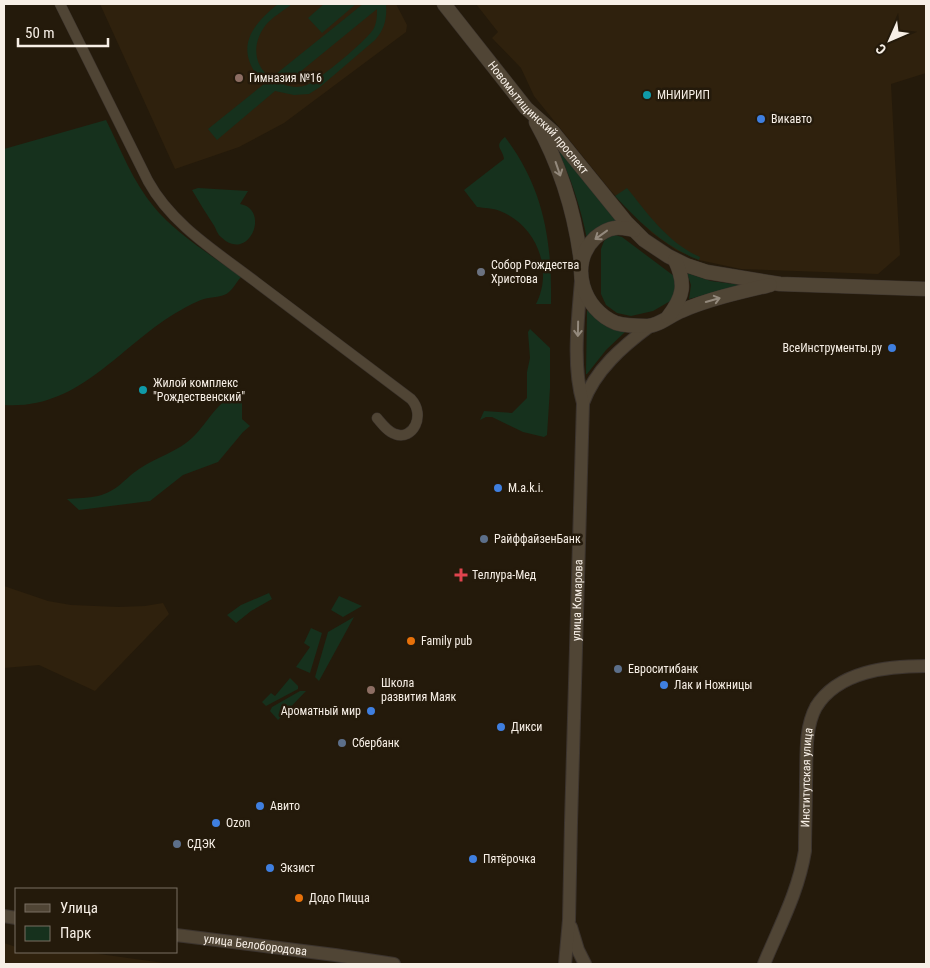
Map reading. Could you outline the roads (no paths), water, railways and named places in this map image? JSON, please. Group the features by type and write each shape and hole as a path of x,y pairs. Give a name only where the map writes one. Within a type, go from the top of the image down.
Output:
{"main road":[{"name":"Новомытищинский проспект","path":"444,4 528,110 553,132 634,230 657,249 675,260 707,272 780,284 926,289"},
{"path":"528,110 547,143 559,170 575,229 581,263 581,280 584,290 594,306 608,319 624,325 650,326 667,317 716,299 780,284"},
{"path":"581,263 591,242 608,229 618,227 634,230"},
{"path":"667,317 675,307 682,292 681,274 675,260"}],"street":[{"path":"60,4 148,181 155,194 167,208 203,242 411,399 416,404 418,411 416,424 403,436 392,433 377,418"},
{"name":"улица Комарова","path":"565,964 569,920 570,823 583,403 578,360 581,280"},
{"path":"583,403 589,388 606,366 626,345 650,326"},
{"name":"Институтская улица","path":"764,964 793,900 802,868 805,851 809,730 817,706 831,690 860,675 891,667 926,666"},
{"name":"улица Комарова","path":"569,920 585,964"},
{"name":"улица Белобородова","path":"178,936 394,964"}],"place":[{"name":"Гимназия №16","path":"239,78"},
{"name":"МНИИРИП","path":"647,95"},
{"name":"Викавто","path":"761,119"},
{"name":"Собор Рождества Христова","path":"481,272"},
{"name":"ВсеИнструменты.ру","path":"892,348"},
{"name":"Жилой комплекс \"Рождественский\"","path":"143,390"},
{"name":"M.a.k.i.","path":"498,488"},
{"name":"РайффайзенБанк","path":"484,539"},
{"name":"Теллура-Мед","path":"461,575"},
{"name":"Family pub","path":"411,641"},
{"name":"Евроситибанк","path":"618,669"},
{"name":"Лак и Ножницы","path":"664,685"},
{"name":"Школа развития Маяк","path":"371,690"},
{"name":"Ароматный мир","path":"371,711"},
{"name":"Дикси","path":"501,727"},
{"name":"Сбербанк","path":"342,743"},
{"name":"Авито","path":"260,806"},
{"name":"Ozon","path":"216,823"},
{"name":"СДЭК","path":"177,844"},
{"name":"Пятёрочка","path":"473,859"},
{"name":"Экзист","path":"270,868"},
{"name":"Додо Пицца","path":"299,898"}]}
